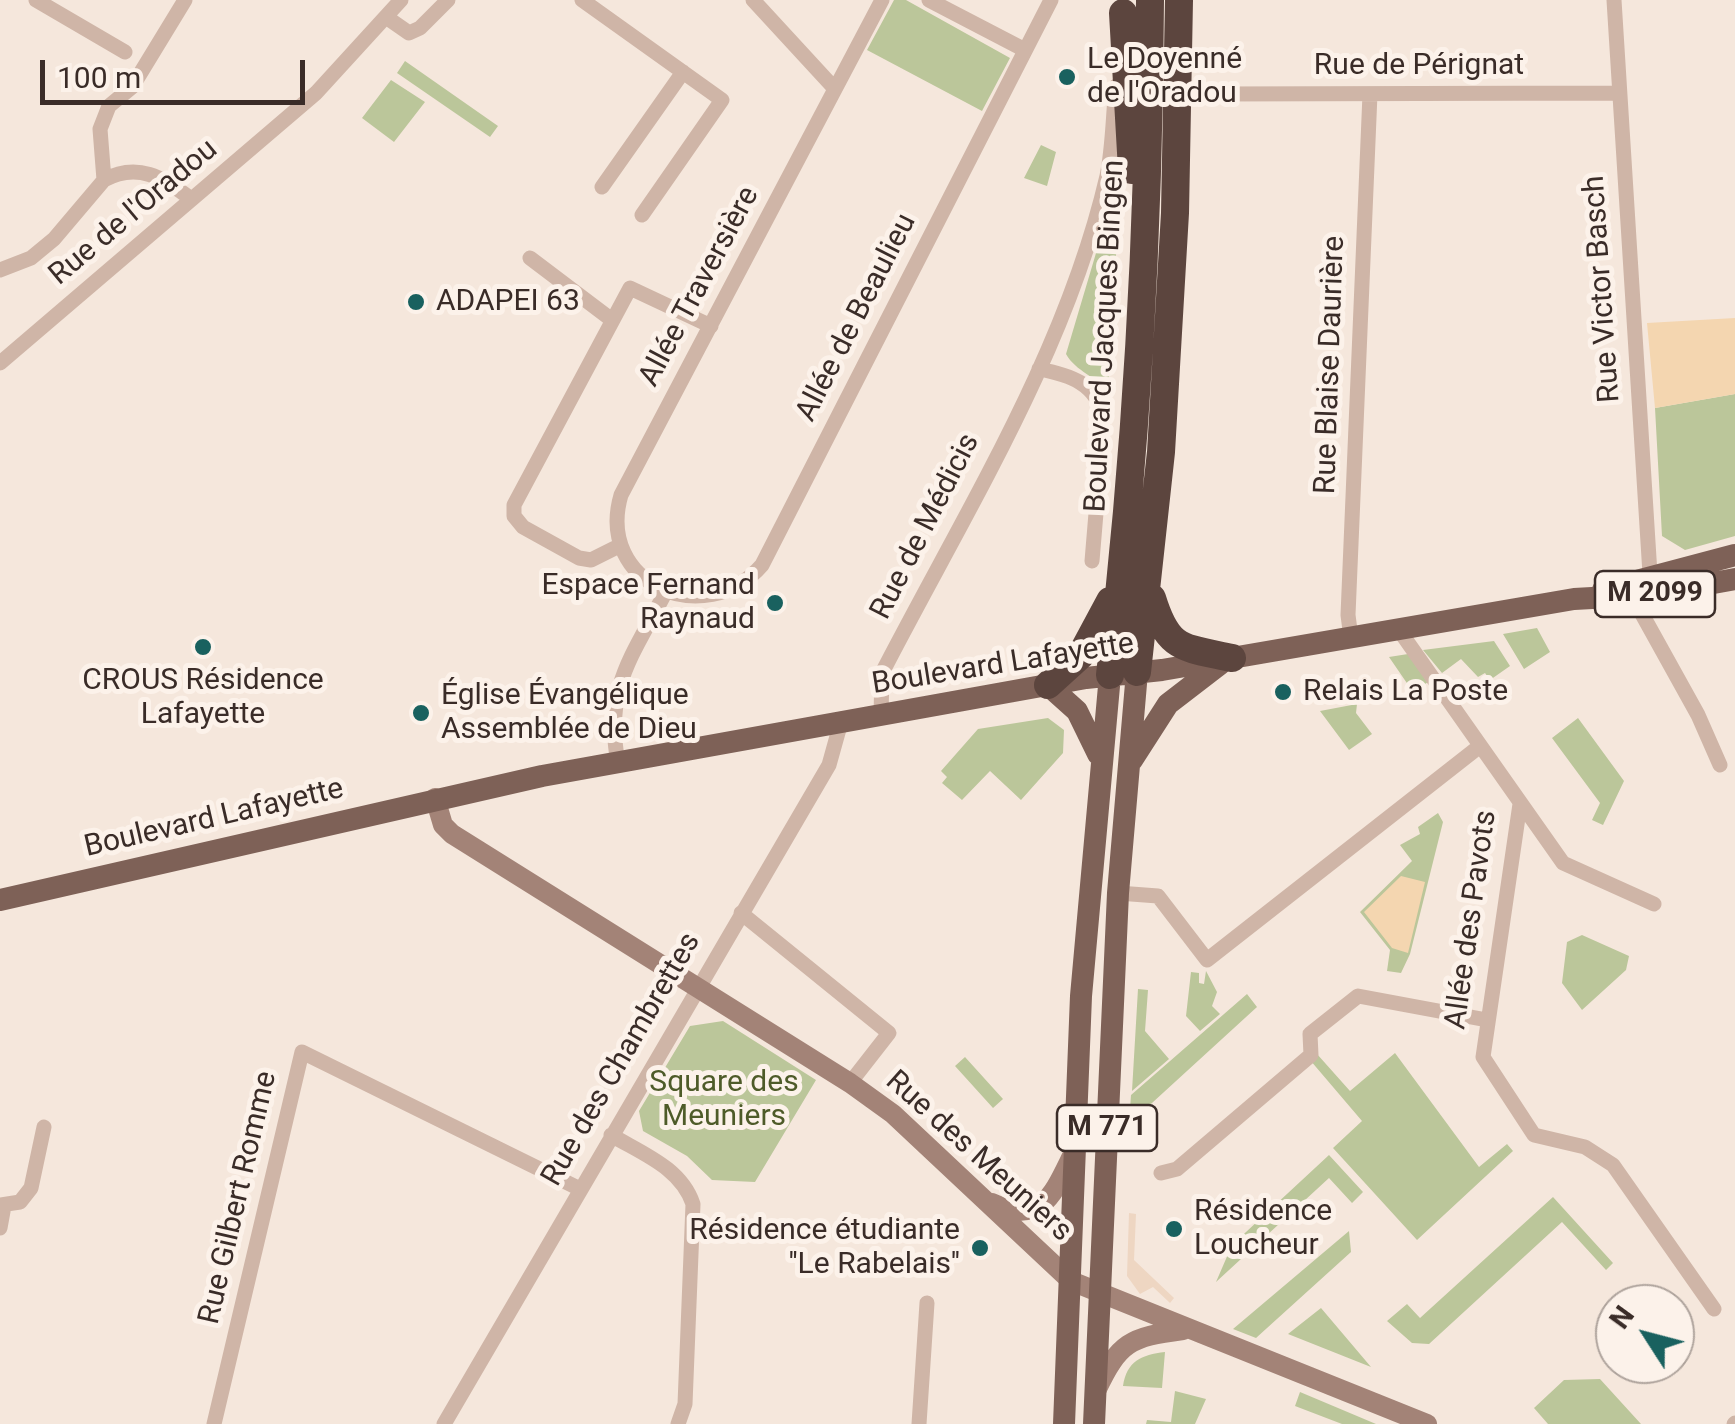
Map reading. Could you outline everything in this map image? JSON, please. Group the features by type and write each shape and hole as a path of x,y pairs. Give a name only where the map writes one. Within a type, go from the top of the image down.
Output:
{"highway":[{"name":"Boulevard Jacques Bingen","path":"1124,673 1122,572 1144,255 1150,0"},
{"name":"Boulevard Jacques Bingen","path":"1124,673 1148,587 1175,212 1179,0"},
{"path":"1123,6 1132,173 1144,255"},
{"path":"1048,685 1089,644 1122,572"},
{"path":"1148,587 1161,626 1172,642 1232,658"}],"main road":[{"name":"Boulevard Lafayette","path":"1574,600 1650,574 1735,555"},
{"name":"Boulevard Lafayette","path":"0,900 435,798 618,763 1048,685 1574,600 1632,596 1735,579"},
{"path":"1127,768 1168,704 1200,676 1232,658"},
{"name":"M 771","path":"1064,1424 1081,996 1100,757 1124,673"},
{"name":"M 771","path":"1094,1424 1127,768 1124,673"},
{"path":"1048,685 1080,716 1100,757"},
{"name":"Rue des Meuniers","path":"435,798 443,825 452,834 850,1083 893,1114 1071,1282 1426,1424"},
{"path":"981,1198 1008,1210 1040,1208 1055,1191 1074,1150"},
{"path":"1095,1392 1116,1352 1127,1344 1185,1330"}],"street":[{"path":"36,0 124,52"},
{"path":"104,180 100,128 109,106 132,87 185,0"},
{"name":"Rue de l'Oradou","path":"0,363 316,93 401,0"},
{"path":"386,17 409,33 420,28 448,0"},
{"path":"582,0 722,100 642,215"},
{"path":"753,0 835,89"},
{"name":"Allée Traversière","path":"619,546 616,526 622,495 882,0"},
{"path":"929,0 1026,50"},
{"name":"Allée de Beaulieu","path":"666,591 695,598 724,593 745,585 762,565 1051,0"},
{"name":"Rue Victor Basch","path":"1614,0 1650,574"},
{"name":"Rue de Médicis","path":"881,715 882,672 1039,369 1073,293 1108,173 1123,6"},
{"path":"602,186 683,72"},
{"name":"Rue de Pérignat","path":"1219,94 1619,93"},
{"name":"Rue Blaise Daurière","path":"1352,638 1348,615 1370,94"},
{"path":"0,270 31,258 54,239 104,180 133,169 173,185 191,199"},
{"path":"530,258 612,320"},
{"path":"618,763 613,734 616,690 666,591 634,568 619,546 584,559 523,527 514,516 514,505 630,288 711,326"},
{"path":"1039,369 1081,382 1101,404 1104,417 1092,560"},
{"path":"1632,596 1698,715 1720,765"},
{"path":"1118,893 1158,896 1207,960 1480,746 1399,630"},
{"name":"Rue des Chambrettes","path":"444,1424 696,986 829,765 841,722"},
{"name":"Allée des Pavots","path":"1480,746 1520,804 1483,1057 1530,1130 1540,1138 1585,1147 1612,1165 1714,1309"},
{"path":"1520,804 1564,863 1654,904"},
{"path":"740,913 889,1034 850,1083"},
{"path":"1161,1173 1176,1169 1311,1055 1310,1034 1358,996 1487,1020"},
{"name":"Rue Gilbert Romme","path":"214,1424 302,1052 578,1188"},
{"path":"0,1228 2,1206 20,1202 31,1188 44,1126"},
{"path":"612,1135 673,1172 687,1185 694,1204 686,1404 678,1424"},
{"path":"919,1424 927,1303"}],"green space":[{"path":"894,0 906,0 1010,58 982,111 867,50"},
{"path":"405,61 498,126 490,137 397,73"},
{"path":"391,80 425,102 394,142 362,118"},
{"path":"1041,145 1056,152 1047,186 1024,178"},
{"path":"1121,169 1108,394 1066,354"},
{"path":"1735,394 1735,536 1685,550 1662,536 1655,408"},
{"path":"1537,628 1550,652 1524,669 1503,634"},
{"path":"1494,641 1510,666 1490,680 1485,673 1478,677 1461,659 1442,673 1423,650"},
{"path":"1408,654 1428,682 1413,692 1389,657"},
{"path":"1357,704 1356,713 1372,734 1349,750 1320,711"},
{"path":"1048,718 1064,730 1063,753 1021,800 990,771 962,800 942,783 947,777 941,771 978,729"},
{"path":"1578,718 1624,781 1603,825 1592,820 1600,803 1552,738"},
{"path":"1438,813 1443,822 1410,954 1401,973 1387,971 1390,950 1360,912 1412,861 1400,845 1420,834 1418,827"},
{"path":"1582,935 1629,956 1626,970 1582,1010 1562,983 1567,942"},
{"path":"1206,971 1217,992 1212,1006 1220,1014 1200,1031 1186,1016 1191,972 1199,973 1199,983 1204,984"},
{"path":"1138,989 1148,990 1145,1031 1169,1059 1132,1091"},
{"path":"1247,994 1257,1007 1129,1124 1131,1095"},
{"name":"Square des Meuniers","path":"723,1021 816,1080 755,1182 712,1180 687,1156 643,1131 639,1111 690,1026"},
{"path":"1395,1053 1479,1167 1507,1144 1513,1151 1417,1240 1333,1148 1362,1121 1310,1060 1317,1054 1350,1091"},
{"path":"965,1057 1003,1099 993,1108 955,1066"},
{"path":"1329,1155 1363,1192 1352,1203 1329,1178 1216,1282 1232,1245"},
{"path":"1553,1197 1613,1263 1606,1270 1562,1222 1429,1344 1412,1343 1387,1321 1407,1304 1420,1318"},
{"path":"1349,1231 1351,1252 1256,1338 1233,1329"},
{"path":"1321,1308 1371,1367 1288,1334"},
{"path":"1165,1352 1162,1388 1123,1386 1136,1361"},
{"path":"1595,1379 1595,1384 1605,1384 1641,1424 1548,1424 1534,1408 1564,1380"},
{"path":"1175,1391 1206,1399 1195,1424 1146,1424 1147,1420 1171,1422"},
{"path":"1300,1392 1376,1424 1342,1424 1295,1406"}],"sand":[{"path":"1735,318 1735,394 1655,408 1647,323"},
{"path":"1401,876 1425,882 1408,953 1392,948 1364,912"}],"shaded area":[{"path":"1129,1213 1136,1214 1134,1260 1174,1298 1170,1303 1153,1287 1140,1294 1127,1276"}],"place":[{"name":"Le Doyenné de l'Oradou","path":"1067,77"},
{"name":"ADAPEI 63","path":"416,302"},
{"name":"Espace Fernand Raynaud","path":"775,603"},
{"name":"CROUS Résidence Lafayette","path":"203,647"},
{"name":"Relais La Poste","path":"1283,692"},
{"name":"Église Évangélique Assemblée de Dieu","path":"421,713"},
{"name":"Résidence Loucheur","path":"1174,1229"},
{"name":"Résidence étudiante ''Le Rabelais''","path":"980,1248"}]}
